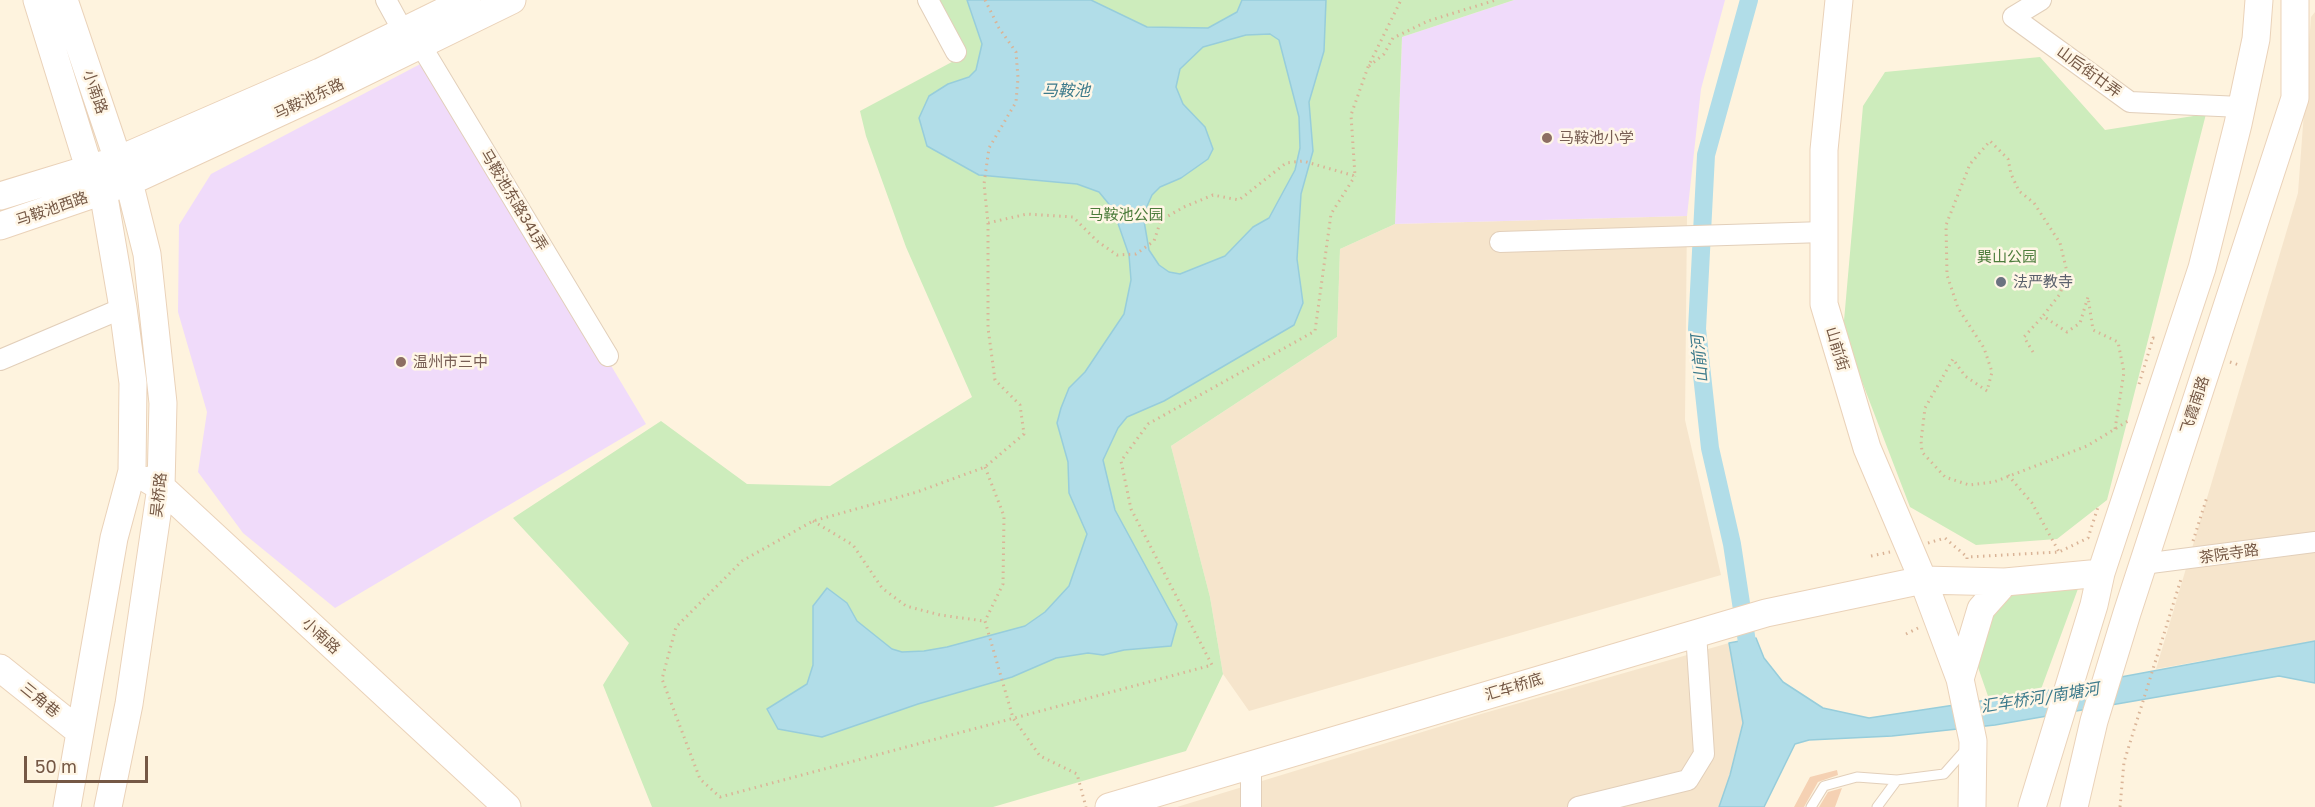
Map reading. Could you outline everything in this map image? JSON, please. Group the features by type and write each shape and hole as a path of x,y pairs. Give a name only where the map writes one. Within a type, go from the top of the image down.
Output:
{"main road":[{"name":"小南路","path":"37,0 89,168 103,191"},
{"name":"小南路","path":"64,0 123,171"},
{"name":"马鞍池东路","path":"412,38 467,0"},
{"name":"马鞍池东路","path":"103,191 123,171 320,72 512,0"},
{"name":"山前街","path":"1839,0 1824,150 1824,304 1867,448 1923,580 1961,682 1973,741 1972,807"},
{"path":"2032,807 2094,605 2101,573 2202,267 2256,39 2259,0"},
{"name":"飞霞南路","path":"2074,807 2094,721 2127,613 2295,98 2295,0"},
{"name":"马鞍池东路","path":"89,168 123,171"},
{"name":"马鞍池西路","path":"0,196 89,168"},
{"name":"吴桥路","path":"108,807 129,704 161,487 163,403 147,254 123,171"},
{"name":"马鞍池西路","path":"0,226 103,191"},
{"name":"吴桥路","path":"67,807 114,538 132,471 134,383 103,191"},
{"name":"小南路","path":"132,471 161,487 507,807"},
{"name":"汇车桥底","path":"1123,805 1766,613 1923,580 2005,582 2101,573"},
{"name":"山前街","path":"1961,682 1981,609 2005,582"},
{"name":"三角巷","path":"0,668 80,732"},
{"path":"2084,769 2094,807"}],"street":[{"name":"马鞍池东路341弄","path":"386,0 412,38 608,356"},
{"path":"927,0 956,52"},
{"name":"山后街廿弄","path":"2041,0 2013,17 2130,102 2241,107"},
{"path":"1500,242 1824,232"},
{"path":"0,360 123,308"},
{"name":"茶院寺路","path":"2143,564 2315,542"},
{"path":"1578,807 1688,780 1704,754 1703,631"},
{"path":"1251,765 1251,807"}],"lane":[{"path":"1811,807 1824,786 1857,777 1897,780 1944,774 1973,741"},
{"path":"1877,807 1897,780"}],"path":[{"path":"985,0 999,28 1016,52 1018,78 1016,102 988,148 984,184 988,223 988,328 995,380 1020,405 1024,434 985,467 917,492 813,521 742,561 676,627 662,680 700,779 720,797 1212,664 1131,509 1121,461 1148,424 1315,331 1331,214 1355,176 1351,115 1368,67 1401,0"},
{"path":"1368,67 1384,54 1394,38 1428,21 1496,0"},
{"path":"2033,352 2024,337 2060,294 2067,272 2060,243 2034,203 2019,190 2011,174 2008,159 1990,141 1970,165 1946,225 1947,275 1958,308 1984,348 1992,372 1987,391 1965,376 1953,359 1925,408 1922,452 1945,477 1969,485 1994,482 2087,446 2128,421"},
{"path":"988,223 1027,214 1073,218 1097,241 1117,255 1136,254 1154,241 1161,220 1213,195 1239,200 1286,164 1303,161 1355,176"},
{"path":"2043,316 2067,332 2080,323 2088,297 2093,330 2118,342 2124,372 2115,429"},
{"path":"2137,390 2153,338 2177,345"},
{"path":"2211,356 2239,365"},
{"path":"2124,432 2131,411"},
{"path":"985,467 1004,516 1003,584 985,621 1014,718 1040,756 1077,774 1086,807"},
{"path":"2008,475 2032,503 2059,552"},
{"path":"1970,581 1967,557 2059,552 2088,538 2098,506"},
{"path":"813,521 853,544 882,588 906,606 940,615 985,621"},
{"path":"1906,634 1938,619"},
{"path":"2120,807 2124,762 2161,644"}],"shaded area":[{"name":"马鞍池小学","path":"1514,0 1725,0 1701,89 1687,216 1395,224 1402,37"},
{"path":"2315,12 2315,641 2156,669 2298,193 2311,17"},
{"name":"温州市三中","path":"428,60 646,424 335,608 243,533 198,472 207,412 178,312 179,225 211,174"},
{"path":"1687,216 1685,420 1721,575 1249,711 1223,674 1210,597 1171,446 1337,337 1340,249 1395,224"},
{"path":"1729,643 1743,723 1719,807 1177,807 1481,714"}],"green space":[{"name":"马鞍池公园","path":"937,0 1514,0 1402,37 1395,224 1340,249 1337,337 1171,446 1210,597 1223,674 1186,751 993,807 652,807 603,685 629,643 513,518 661,421 747,484 830,486 972,397 906,247 866,136 860,111 965,55"},
{"name":"巽山公园","path":"2040,57 2105,130 2206,114 2107,500 2057,539 1976,545 1910,507 1843,332 1863,106 1885,72"},
{"path":"2079,586 2040,692 1989,699 1972,650 2001,591"}],"water":[{"name":"马鞍池","path":"967,0 1091,0 1147,27 1208,28 1237,12 1242,0 1326,0 1324,51 1309,102 1313,151 1301,194 1297,259 1303,303 1294,325 1164,401 1127,417 1118,428 1103,460 1115,510 1177,624 1171,646 1124,650 1103,655 1088,653 1056,658 1012,677 918,704 822,737 778,729 767,709 807,684 813,665 813,606 827,588 847,603 857,621 892,649 902,652 947,647 1025,626 1045,612 1069,586 1087,534 1069,493 1068,462 1057,423 1069,388 1085,372 1124,314 1131,280 1129,255 1113,209 1099,192 1077,184 979,175 927,146 919,118 929,96 948,84 969,77 976,70 982,44","holes":["1270,34 1279,40 1299,117 1300,148 1295,170 1269,218 1253,227 1225,256 1180,274 1169,272 1159,265 1149,250 1143,215 1152,195 1160,187 1181,178 1208,159 1213,149 1205,127 1183,104 1176,87 1180,69 1203,47 1246,35"]},
{"name":"汇车桥河/南塘河","path":"1756,638 1764,658 1783,682 1823,708 1869,718 2040,692 2315,641 2315,683 2279,676 1995,725 1892,736 1809,740 1795,744 1764,807 1719,807 1743,723 1729,643"}],"building":[{"path":"1837,770 1838,775 1818,782 1804,807 1794,807 1810,777"},
{"path":"1842,788 1835,807 1819,807 1828,792"}],"waterway":[{"name":"山前河","path":"1749,0 1706,155 1697,329 1710,448 1732,544 1750,662"}],"place":[{"name":"马鞍池小学","path":"1547,138"},
{"name":"法严教寺","path":"2001,282"},
{"name":"温州市三中","path":"401,362"}]}
